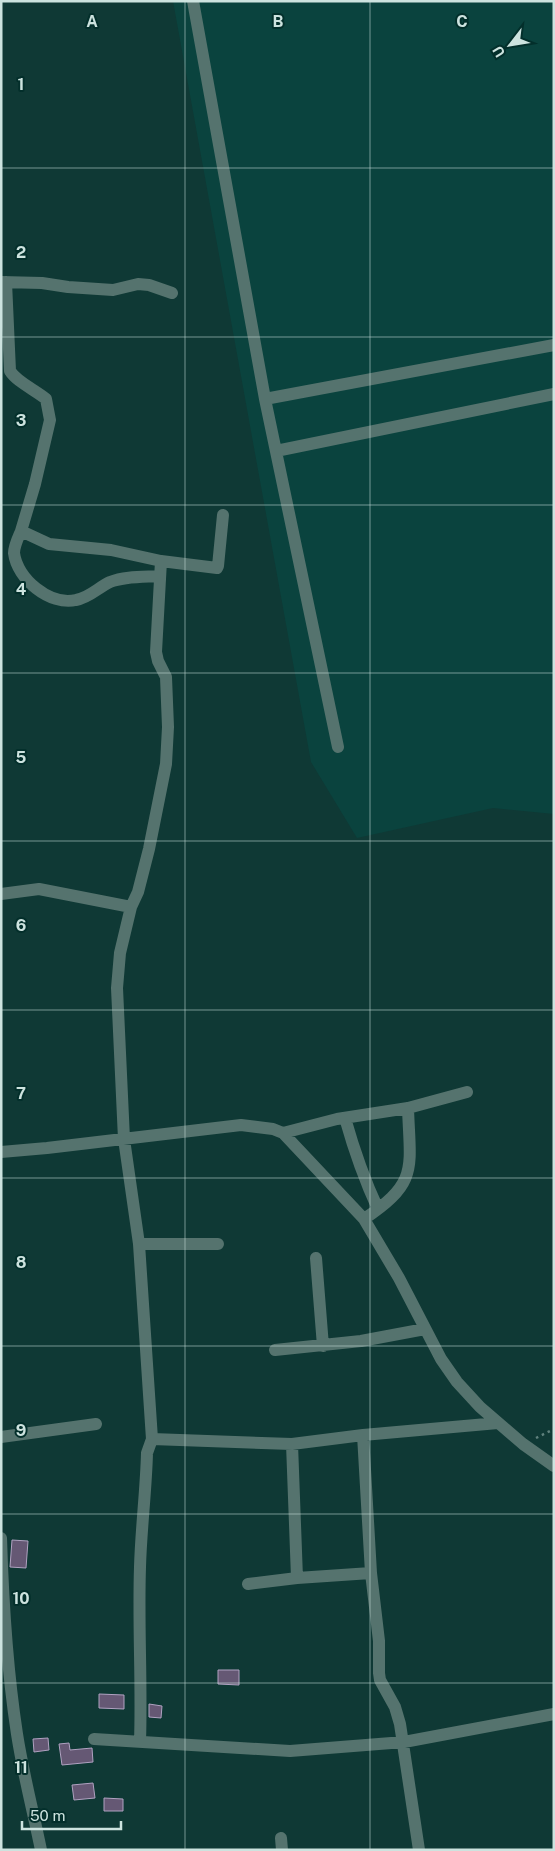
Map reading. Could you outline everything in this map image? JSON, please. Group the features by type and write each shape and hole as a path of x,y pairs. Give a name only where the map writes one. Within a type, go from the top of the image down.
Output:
{"street":[{"path":"193,1 265,399 338,747"},
{"path":"160,576 119,579 75,601 52,598 39,590 19,567 14,551 35,484 50,420 46,399 33,388 7,377 10,371 10,342 4,282 42,283 113,290 138,284 172,293"},
{"path":"265,399 554,345"},
{"path":"276,451 554,394"},
{"path":"21,531 49,544 111,550 161,561 216,568 218,566 223,515"},
{"path":"140,1742 142,1689 140,1564 147,1453 152,1439 139,1244 124,1139 117,988 120,953 131,907 138,892 149,849 166,764 168,727 166,676 158,661 156,652 161,561"},
{"path":"1,894 39,890 131,907"},
{"path":"283,1133 345,1118 408,1108 467,1092"},
{"path":"364,1219 391,1199 408,1174 411,1154 408,1108"},
{"path":"345,1118 364,1180 378,1209"},
{"path":"1,1152 241,1126 273,1129 283,1133 364,1219 399,1278 441,1359 457,1382 498,1423 554,1466"},
{"path":"139,1244 218,1244"},
{"path":"316,1258 323,1346"},
{"path":"275,1350 323,1346 425,1328"},
{"path":"152,1439 292,1444 363,1435 498,1423"},
{"path":"1,1437 96,1424"},
{"path":"363,1435 371,1574 379,1641 380,1680 395,1707 404,1742 419,1850"},
{"path":"292,1444 297,1578"},
{"path":"1,1538 5,1642 17,1736 41,1850"},
{"path":"248,1584 297,1578 371,1574"},
{"path":"94,1739 290,1751 404,1742 554,1714"}],"path":[{"path":"524,1444 554,1428"}],"shaded area":[{"path":"173,1 554,1 554,814 493,808 357,838 311,762"}],"building":[{"path":"12,1540 28,1541 26,1568 10,1567"},
{"path":"218,1670 239,1670 239,1685 218,1684"},
{"path":"99,1694 124,1695 124,1709 99,1708"},
{"path":"149,1704 162,1706 161,1718 149,1717"},
{"path":"48,1738 49,1750 34,1752 33,1739"},
{"path":"69,1743 70,1750 92,1748 93,1762 62,1765 59,1744"},
{"path":"93,1783 95,1798 74,1800 72,1785"},
{"path":"104,1798 123,1799 123,1811 104,1811"}]}
